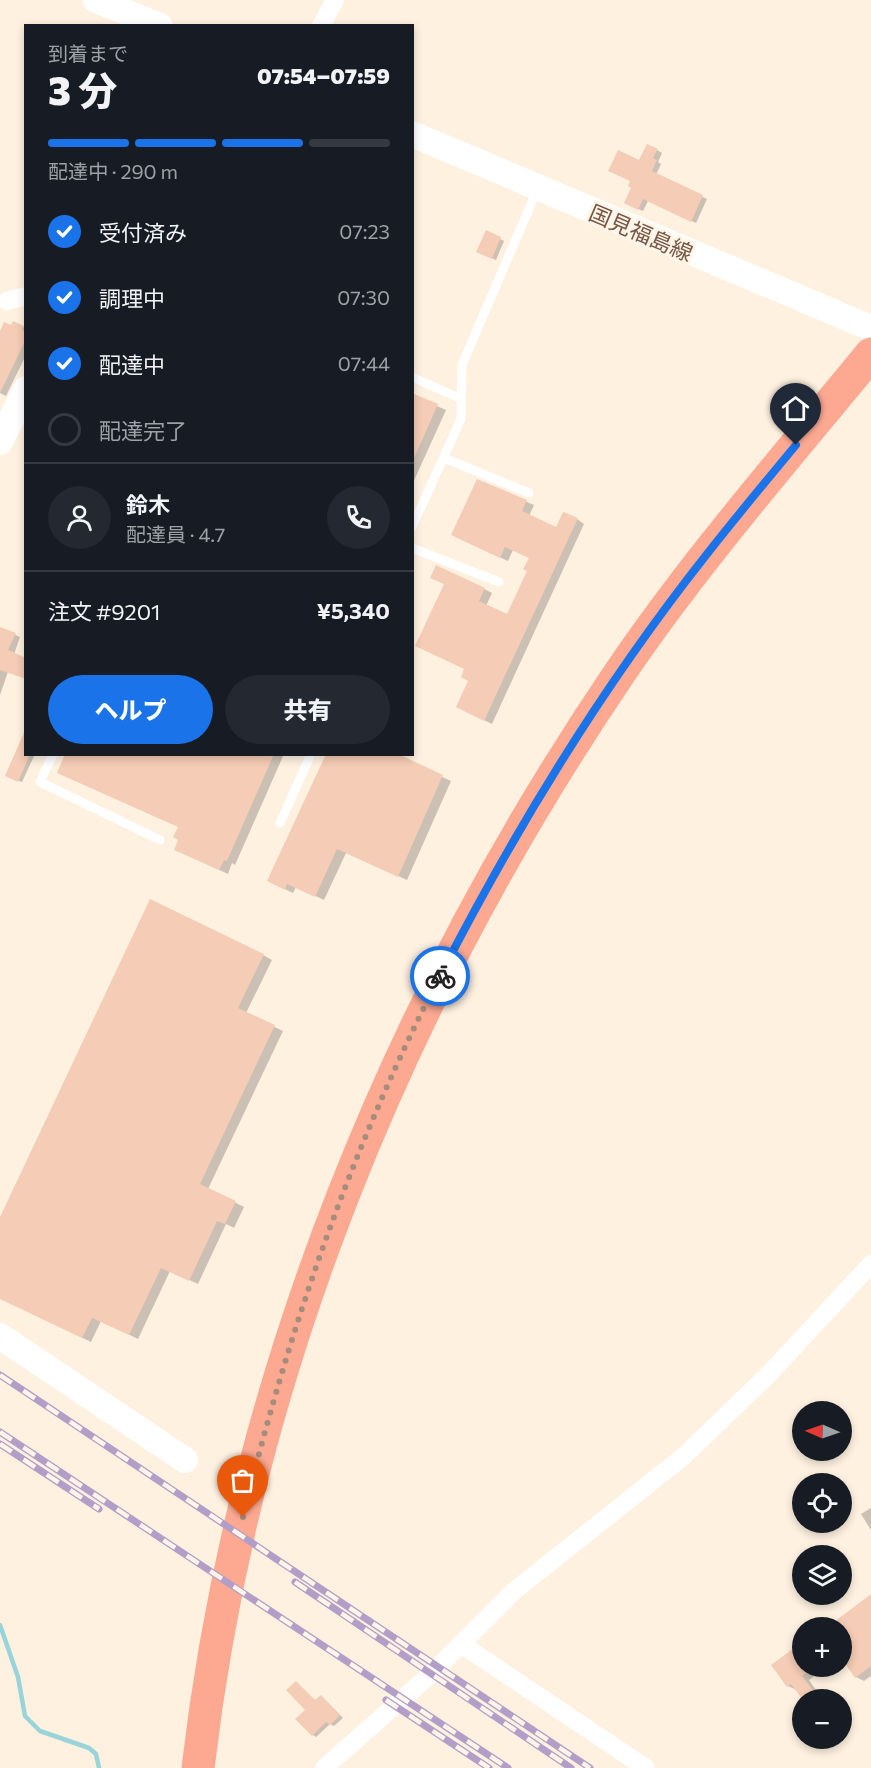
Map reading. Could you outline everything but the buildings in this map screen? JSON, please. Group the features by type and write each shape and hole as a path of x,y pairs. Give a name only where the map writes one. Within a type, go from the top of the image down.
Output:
{"highway":[{"path":"198,1768 214,1653 233,1559 262,1442 300,1316 342,1196 423,1009 486,888 549,781 621,672 706,554 871,354"},
{"path":"212,1768 236,1612 262,1496 312,1322 350,1213 400,1089 438,1009 495,899 566,781 642,664 705,581 871,382"}],"main road":[{"path":"96,0 155,24"},
{"name":"国見福島線","path":"414,135 871,328"},
{"path":"0,442 24,393"},
{"path":"0,1336 184,1460"}],"street":[{"path":"322,24 335,0"},
{"path":"7,301 24,297"},
{"path":"324,1768 431,1674 514,1591 684,1456 769,1374 871,1263"},
{"path":"461,1644 646,1768"}],"lane":[{"path":"414,523 461,419 462,365 538,188"},
{"path":"414,378 461,399"},
{"path":"444,458 530,493"},
{"path":"414,549 499,582"},
{"path":"52,756 40,782 160,840"},
{"path":"280,823 309,756"}],"waterway":[{"path":"0,1625 18,1677 25,1716 40,1731 89,1748 96,1754 99,1768"}],"railway":[{"path":"0,1375 590,1768"},
{"path":"0,1432 508,1768"},
{"path":"0,1444 99,1509"},
{"path":"295,1582 571,1768"},
{"path":"386,1700 489,1768"}],"way so far":[{"path":"243,1517 259,1453 300,1316 342,1196 392,1078 440,976"}],"route":[{"path":"440,976 475,907 549,781 621,672 706,554 796,445"}]}
